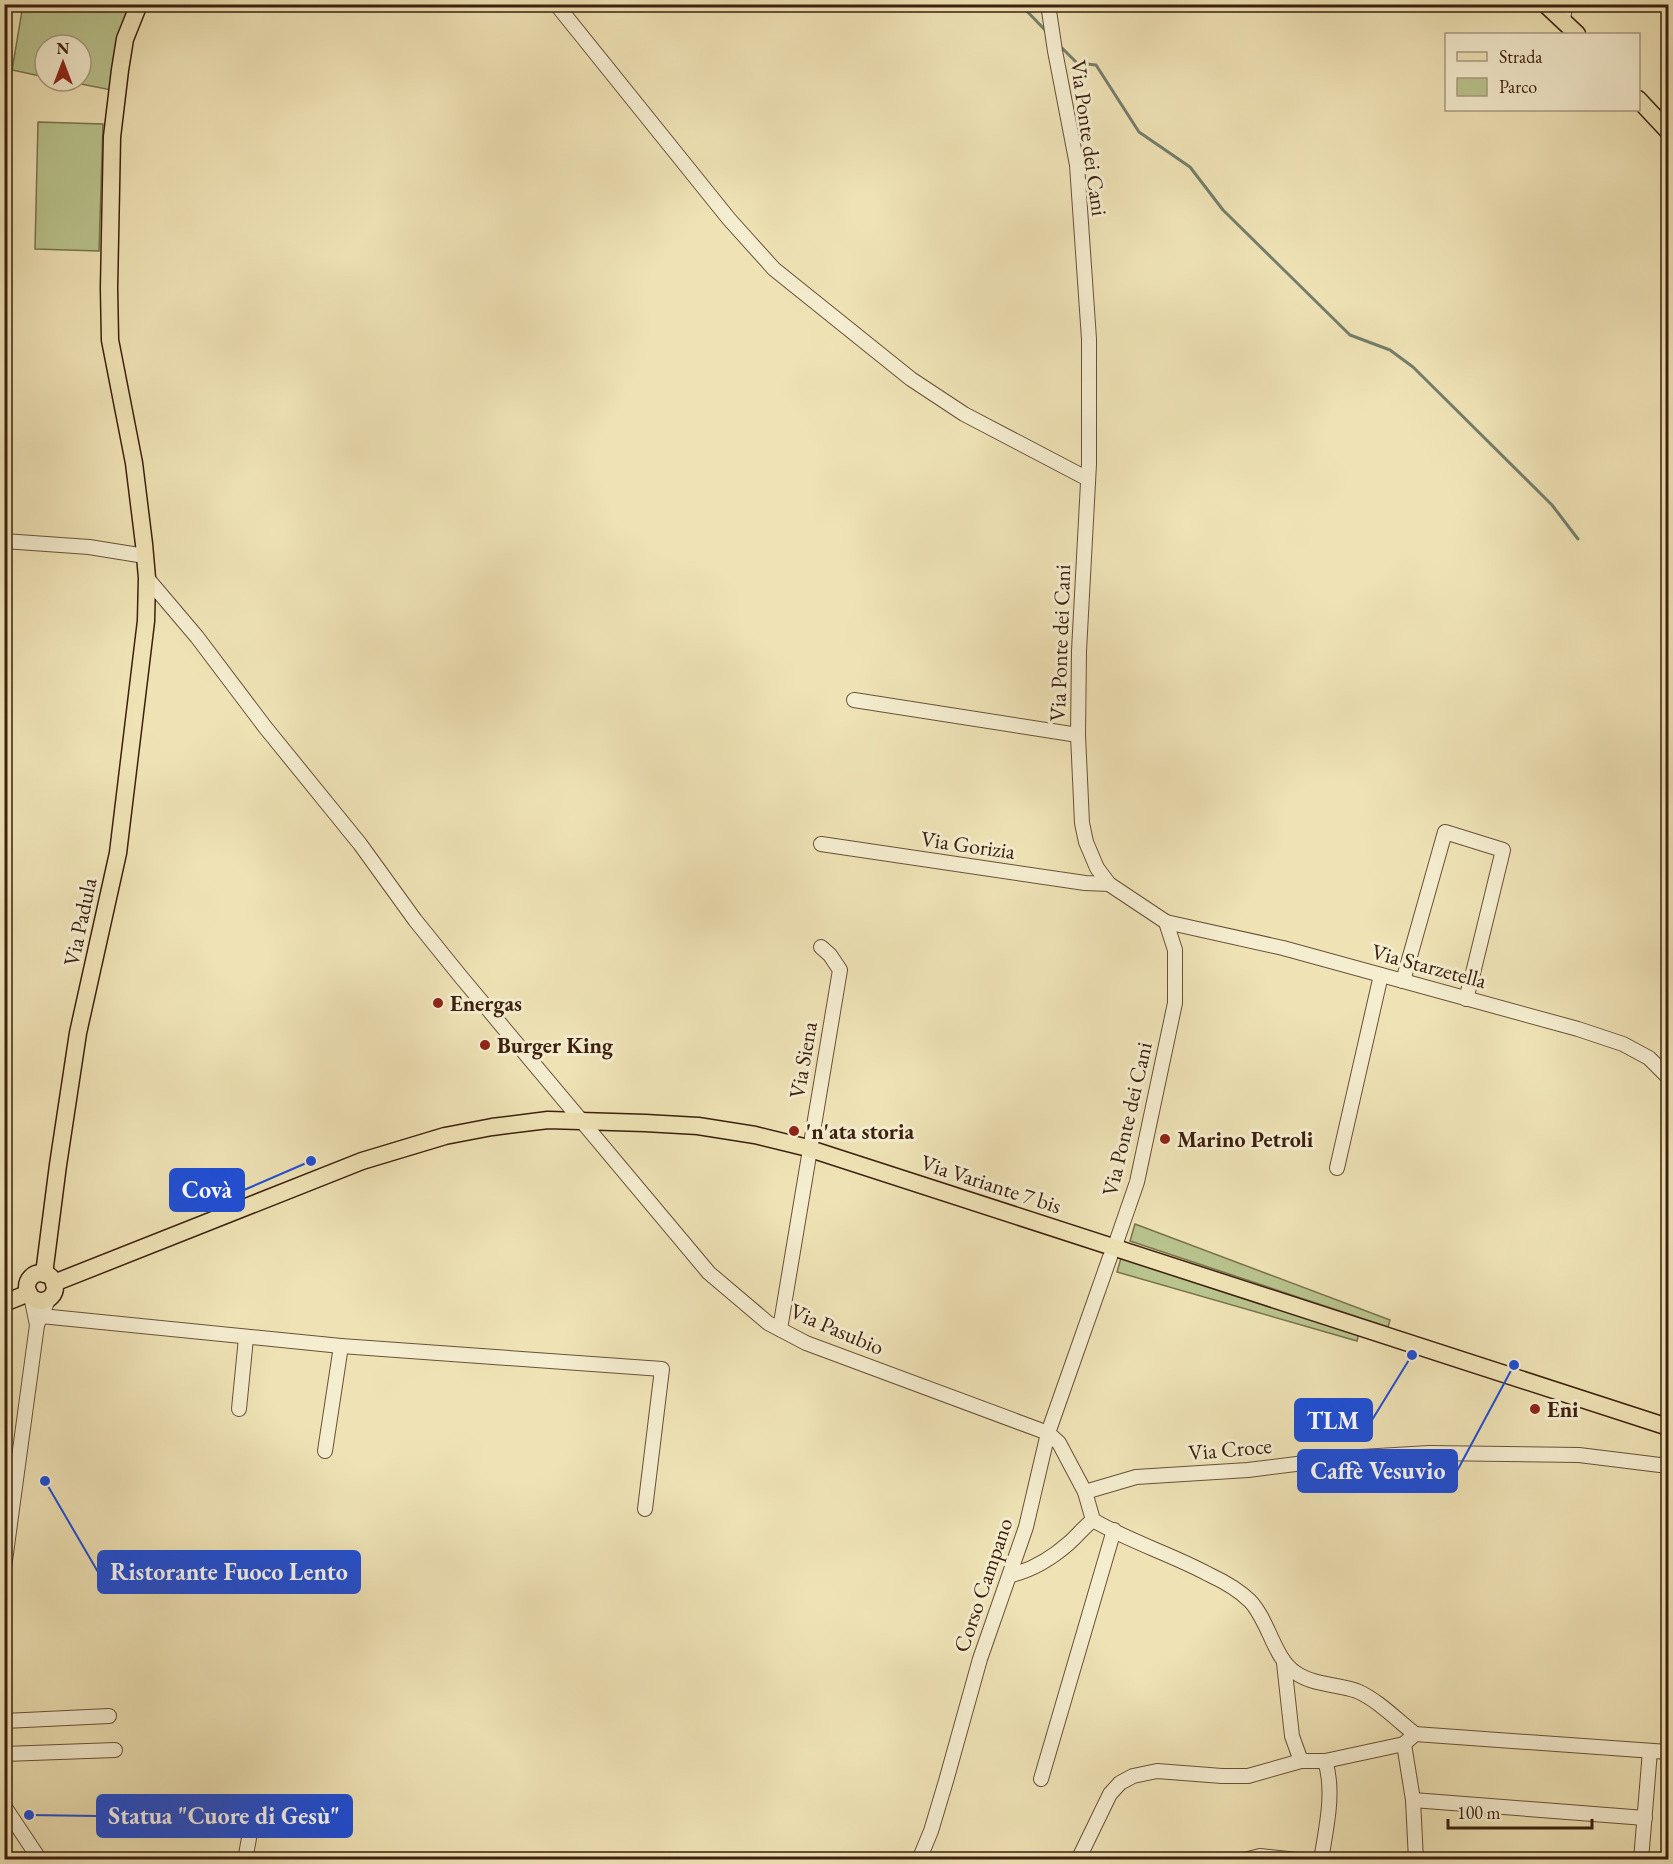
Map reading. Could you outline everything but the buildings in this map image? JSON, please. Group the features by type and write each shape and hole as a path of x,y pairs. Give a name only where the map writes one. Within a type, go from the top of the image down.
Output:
{"main road":[{"name":"Via Padula","path":"49,1286 58,1165 78,1033 118,853 146,621 147,578 134,463 110,340 112,137 125,39 140,4"},
{"path":"1545,4 1564,13 1576,33"},
{"path":"1640,101 1668,131"},
{"name":"Via Variante 7 bis","path":"49,1286 264,1198 403,1148 445,1136 548,1120 698,1126 755,1135 809,1149 1668,1426"},
{"path":"32,1277 49,1286 38,1300 30,1295 27,1285 32,1277"},
{"path":"4,1303 30,1295"}],"street":[{"path":"556,4 729,219 774,269 911,379 964,414 1088,479"},
{"name":"Via Ponte dei Cani","path":"1049,10 1077,165 1089,339 1088,479 1079,651 1078,735 1083,823 1086,842 1097,868 1109,884 1166,922 1175,950 1175,1004 1137,1182 1117,1240"},
{"path":"4,541 89,547 145,556"},
{"path":"147,578 197,637 265,727 360,844 441,952 579,1120"},
{"path":"854,700 1078,735"},
{"path":"1403,981 1445,832 1503,850 1466,999"},
{"name":"Via Gorizia","path":"821,844 1075,882 1109,884"},
{"name":"Via Starzetella","path":"1166,922 1283,948 1548,1020 1623,1044 1649,1058 1668,1077"},
{"name":"Via Siena","path":"780,1329 840,970 830,955 821,947"},
{"path":"1337,1168 1381,975"},
{"name":"Via Pasubio","path":"579,1120 709,1273 768,1323 806,1343 1048,1433"},
{"name":"Corso Campano","path":"919,1860 931,1831 980,1659 1026,1527 1048,1433 1110,1257"},
{"path":"4,1568 39,1321 49,1286"},
{"path":"30,1295 39,1321"},
{"path":"39,1321 341,1347 662,1369 645,1509"},
{"path":"239,1409 246,1338"},
{"path":"325,1451 341,1347"},
{"path":"1048,1433 1059,1443 1085,1492 1093,1520 1192,1565 1235,1589 1250,1601 1267,1626 1284,1663 1292,1736 1300,1761"},
{"name":"Via Croce","path":"1085,1492 1136,1477 1248,1470 1344,1458 1429,1453 1579,1455 1668,1466"},
{"path":"1011,1575 1037,1565 1069,1544 1093,1520"},
{"path":"1041,1779 1114,1530"},
{"path":"1284,1663 1295,1673 1357,1691 1370,1698 1415,1734 1668,1752"},
{"path":"4,1721 109,1716"},
{"path":"1078,1860 1110,1794 1120,1783 1133,1776 1157,1771 1248,1776 1300,1761 1325,1761 1404,1744 1415,1734"},
{"path":"1404,1744 1413,1800 1416,1860"},
{"path":"4,1754 115,1750"},
{"path":"1641,1860 1650,1750"},
{"path":"1321,1860 1330,1775 1325,1761"},
{"path":"1413,1800 1644,1818"},
{"path":"4,1806 40,1860"},
{"path":"245,1860 252,1822"},
{"path":"1244,1860 1260,1856 1297,1860"}],"green space":[{"path":"23,5 134,5 111,90 93,86 93,33 33,33 33,74 12,70"},
{"path":"38,122 103,124 99,251 35,249"},
{"path":"1135,1224 1390,1320 1388,1327 1130,1241"},
{"path":"1121,1258 1359,1333 1357,1341 1117,1272"}],"waterway":[{"path":"1020,4 1047,32"},
{"path":"1060,46 1077,63 1096,65 1139,132 1190,167 1223,210 1350,335 1390,350 1413,367 1552,505 1578,539"}],"place":[{"name":"Energas","path":"438,1003"},
{"name":"Burger King","path":"485,1045"},
{"name":"'n'ata storia","path":"794,1131"},
{"name":"Marino Petroli","path":"1165,1139"},
{"name":"Covà","path":"311,1161"},
{"name":"TLM","path":"1412,1355"},
{"name":"Caffè Vesuvio","path":"1514,1365"},
{"name":"Eni","path":"1535,1409"},
{"name":"Ristorante Fuoco Lento","path":"45,1481"},
{"name":"Statua \"Cuore di Gesù\"","path":"29,1815"}]}
